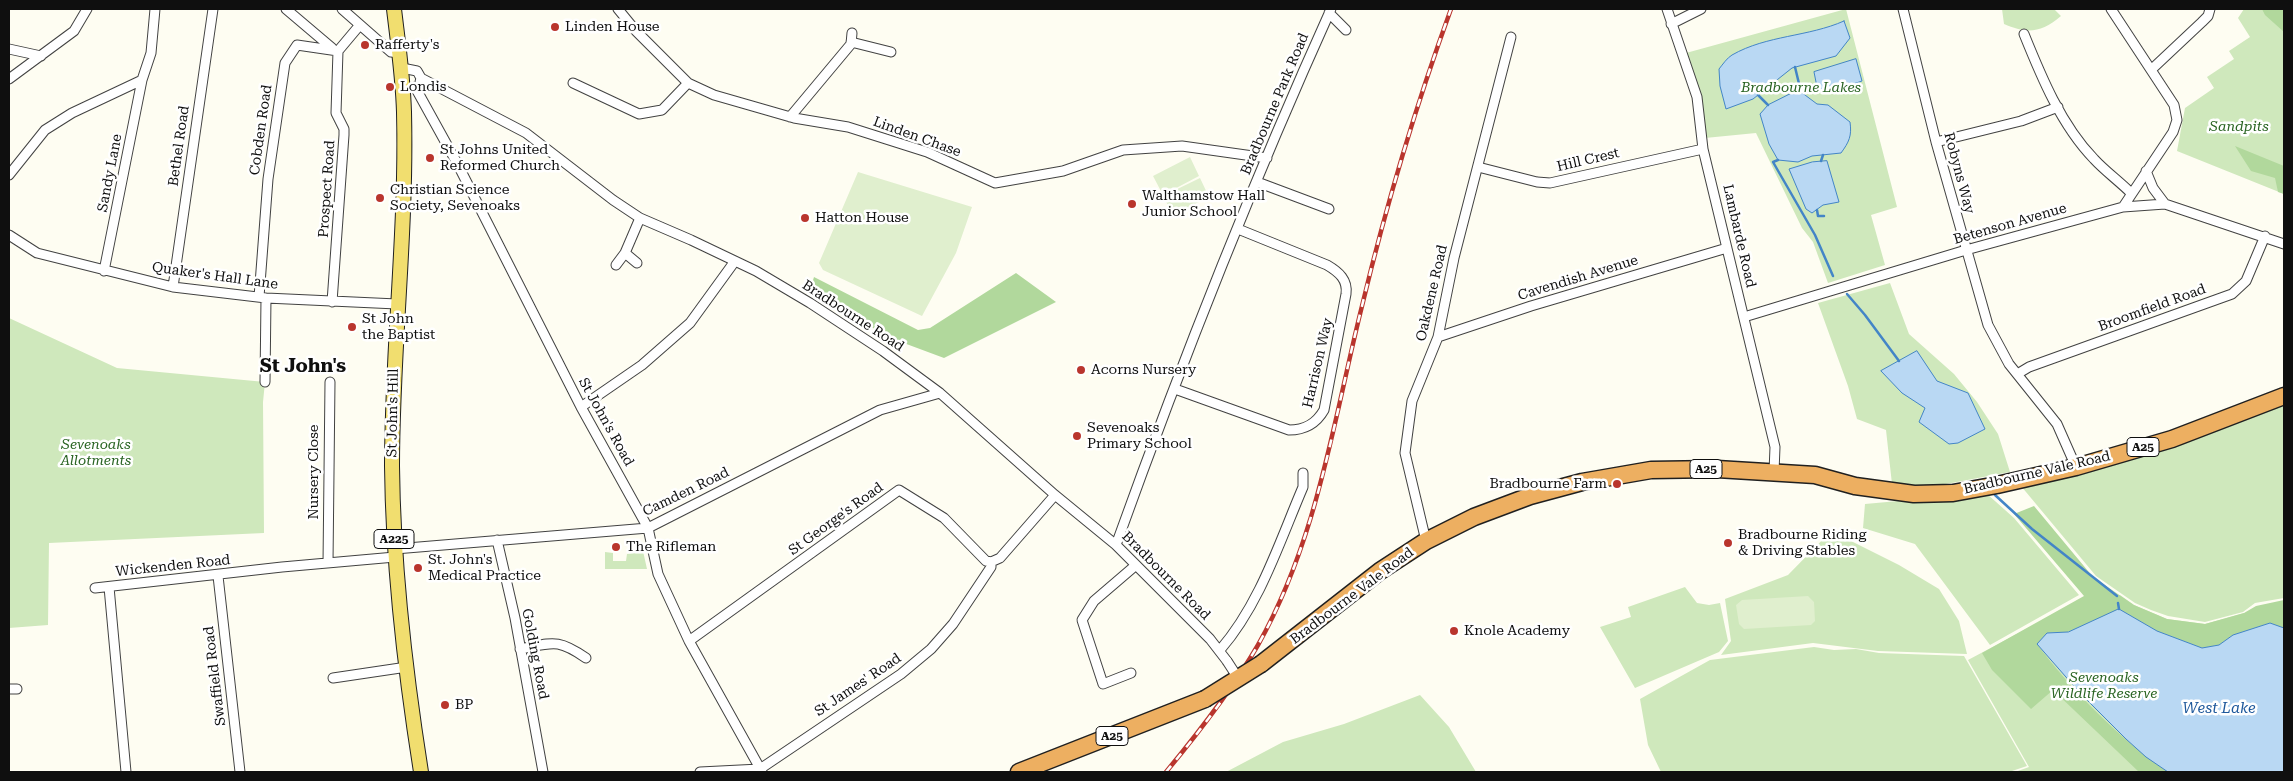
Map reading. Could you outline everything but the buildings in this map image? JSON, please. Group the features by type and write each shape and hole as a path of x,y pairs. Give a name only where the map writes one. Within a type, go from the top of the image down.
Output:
{"highway":[{"name":"Bradbourne Vale Road","path":"1019,772 1205,699 1261,664 1380,571 1426,541 1483,513 1530,496 1582,482 1651,470 1717,469 1815,475 1856,486 1914,494 1953,493 2076,467 2172,439 2284,396"}],"main road":[{"name":"A225","path":"394,9 400,53"},
{"name":"St John's Hill","path":"400,53 402,68 409,89 397,304 392,464 395,553 407,668 421,772"}],"street":[{"path":"9,78 74,31 86,9"},
{"name":"Sandy Lane","path":"104,271 142,80 151,53 155,9"},
{"name":"Bethel Road","path":"173,287 213,9"},
{"path":"286,9 335,50 360,26"},
{"path":"342,9 391,52 400,53"},
{"name":"Linden Chase","path":"618,9 636,31 688,83 714,95 790,117 848,127 918,149 995,183 1062,170 1123,150 1182,146 1267,158"},
{"name":"Lambarde Road","path":"1667,9 1695,89 1700,110 1703,148 1775,447 1774,472"},
{"path":"1671,24 1701,9"},
{"name":"Robyns Way","path":"1903,9 1936,142 1988,325 2009,364 2019,374 2057,424 2076,467"},
{"path":"2111,9 2174,105 2177,120 2173,132 2123,207"},
{"path":"2152,70 2208,16 2210,9"},
{"path":"1330,11 1346,30"},
{"name":"Bradbourne Park Road","path":"1116,545 1156,434 1238,229 1330,11"},
{"path":"2024,34 2058,107 2093,158 2131,193"},
{"path":"790,117 852,37 891,52"},
{"name":"Oakdene Road","path":"1426,541 1405,453 1412,402 1438,337 1454,258 1511,37"},
{"name":"Cobden Road","path":"262,298 268,179 285,63 298,44 335,50"},
{"path":"9,49 41,56"},
{"name":"Prospect Road","path":"332,302 344,135 344,129 336,113 335,50"},
{"name":"Bradbourne Road","path":"402,68 417,71 421,78 526,133 613,200 640,218 735,261 810,303 883,351 940,393 1055,495 1116,545 1220,650 1238,678"},
{"path":"409,89 421,78"},
{"path":"9,175 45,130 72,112 142,80"},
{"path":"573,83 639,114 662,110 688,83"},
{"name":"St John's Road","path":"409,89 457,162 581,407 648,528 658,574 689,641 761,770"},
{"path":"1936,142 2022,121 2058,107"},
{"name":"Hill Crest","path":"1478,167 1537,182 1550,183 1703,148"},
{"path":"2146,171 2153,188 2165,204"},
{"path":"1257,182 1329,209"},
{"name":"Betenson Avenue","path":"1744,317 1966,250 2123,207 2165,204 2265,236 2284,244"},
{"path":"616,265 625,253 640,218"},
{"name":"Harrison Way","path":"1175,389 1289,430 1301,429 1312,425 1324,410 1346,294 1345,282 1338,272 1327,265 1238,229"},
{"name":"Quaker's Hall Lane","path":"9,235 37,253 173,287 262,298 397,304"},
{"name":"Broomfield Road","path":"2019,374 2029,367 2232,294 2246,281 2265,236"},
{"name":"Cavendish Avenue","path":"1438,337 1530,306 1727,248"},
{"path":"625,253 637,263"},
{"path":"581,407 642,365 690,323 735,261"},
{"path":"262,298 265,382"},
{"name":"Nursery Close","path":"328,563 330,382"},
{"name":"Camden Road","path":"395,553 497,540 648,528 880,410 940,393"},
{"path":"1220,650 1234,634 1259,592 1303,487 1303,473"},
{"name":"St George's Road","path":"689,641 899,490 944,518 986,561 991,562"},
{"path":"991,562 1000,558 1055,495"},
{"name":"Golding Road","path":"497,540 543,772"},
{"name":"Wickenden Road","path":"126,772 109,587 328,563 395,553"},
{"name":"St James' Road","path":"761,770 901,674 931,649 953,624 991,567 991,562"},
{"path":"1131,673 1104,684 1082,620 1094,601 1136,565"},
{"name":"Swaffield Road","path":"218,576 240,772"},
{"path":"95,588 109,587"},
{"path":"520,649 555,642 568,646 586,658"},
{"path":"333,678 407,668"},
{"path":"700,772 761,770"}],"green space":[{"name":"Bradbourne Lakes","path":"1846,9 1897,207 1871,215 1885,265 1828,283 1813,242 1802,228 1756,133 1705,138 1686,53"},
{"path":"2002,9 2054,9 2061,16 2040,29 2027,30 2004,24"},
{"name":"Sandpits","path":"2244,9 2284,9 2284,194 2177,151 2185,108 2214,88 2207,77 2234,59 2229,51 2250,37 2238,18"},
{"path":"2262,9 2284,9 2284,32 2265,15"},
{"path":"2235,146 2284,166 2284,194 2278,192 2275,178 2251,171"},
{"path":"1190,157 1199,176 1163,195 1153,176"},
{"path":"858,172 972,207 956,253 922,316 823,270 819,263"},
{"path":"1200,178 1209,197 1173,215 1163,196"},
{"path":"1016,273 1056,302 944,358 893,339 809,293 814,277 918,330 930,328"},
{"path":"1890,283 1909,334 1954,374 1977,402 1998,434 2010,472 1914,490 1892,484 1886,430 1857,419 1848,386 1818,303"},
{"name":"Sevenoaks Allotments","path":"9,318 117,368 265,382 263,402 264,533 49,543 48,625 9,628"},
{"path":"2284,403 2284,598 2255,603 2243,612 2205,622 2168,616 2135,603 2096,576 2021,486"},
{"path":"1986,493 2014,518 2079,595 1990,645 1915,544 1863,528 1865,504"},
{"path":"2034,506 2093,577 2134,605 2167,619 2205,624 2244,613 2256,606 2284,600 2284,628 2270,623 2233,635 2219,645 2202,648 2157,631 2119,609 2068,632 2047,633 2037,644 2081,697 2132,744 2168,772 2139,772 2053,690 2031,709 1992,670 1982,653 2084,596 2014,514"},
{"path":"1831,531 1899,565 1939,589 1959,621 1967,654 1878,651 1813,643 1721,655 1731,641 1725,599 1788,575"},
{"path":"643,551 647,569 605,569 605,552 613,553 613,561 626,561 627,554"},
{"path":"1685,587 1697,603 1709,605 1720,603 1728,641 1719,652 1635,688 1600,627 1631,617 1628,607"},
{"name":"West Lake","path":"2092,594 2120,595 2134,605 2167,619 2205,624 2244,613 2284,615 2284,772 2015,772 2029,767 1968,660"},
{"path":"1808,596 1814,602 1815,621 1811,625 1744,629 1739,624 1736,605 1742,600"},
{"path":"1814,647 1834,650 1856,649 1879,653 1964,656 2027,766 2009,772 1661,772 1648,745 1640,699 1710,660"},
{"path":"1420,695 1449,727 1476,772 1226,772 1283,742 1344,724"}],"water":[{"path":"1844,21 1850,38 1836,56 1792,68 1753,99 1726,109 1720,86 1719,69 1730,56 1745,48"},
{"path":"1856,59 1862,81 1836,90 1818,92 1814,72"},
{"path":"1794,92 1801,92 1817,104 1828,105 1850,122 1851,131 1849,139 1841,153 1812,156 1798,162 1778,160 1769,144 1760,114 1768,105"},
{"path":"1827,161 1839,202 1823,205 1812,213 1806,209 1789,169 1812,162"},
{"path":"1917,351 1937,381 1968,393 1985,429 1958,443 1949,444 1919,422 1925,408 1902,393 1881,371"},
{"name":"West Lake","path":"2119,609 2157,631 2202,648 2219,645 2233,635 2270,623 2284,628 2284,772 2168,772 2146,757 2126,739 2080,693 2037,644 2047,633 2068,632"}],"waterway":[{"path":"1795,67 1801,92"},
{"path":"1758,95 1768,105"},
{"path":"1821,161 1823,155"},
{"path":"1778,160 1773,162 1815,235 1833,276"},
{"path":"1817,210 1818,216 1824,216"},
{"path":"1847,294 1899,361"},
{"path":"1995,495 2032,529 2117,596"},
{"path":"2118,603 2119,609"}],"railway":[{"path":"1166,772 1215,710 1248,662 1279,604 1295,563 1322,479 1362,306 1391,193 1451,9"}],"place":[{"name":"Linden House","path":"555,27"},
{"name":"Rafferty's","path":"365,45"},
{"name":"Londis","path":"390,87"},
{"name":"St Johns United Reformed Church","path":"430,158"},
{"name":"Christian Science Society, Sevenoaks","path":"380,198"},
{"name":"Walthamstow Hall Junior School","path":"1132,204"},
{"name":"Hatton House","path":"805,218"},
{"name":"St John the Baptist","path":"352,327"},
{"name":"Acorns Nursery","path":"1081,370"},
{"name":"Sevenoaks Primary School","path":"1077,436"},
{"name":"Bradbourne Farm","path":"1617,484"},
{"name":"Bradbourne Riding & Driving Stables","path":"1728,543"},
{"name":"The Rifleman","path":"616,547"},
{"name":"St. John's Medical Practice","path":"418,568"},
{"name":"Knole Academy","path":"1454,631"},
{"name":"BP","path":"445,705"}],"district":[{"name":"St John's","path":"303,366"}],"park label":[{"name":"Sevenoaks Wildlife Reserve","path":"2104,686"}]}
